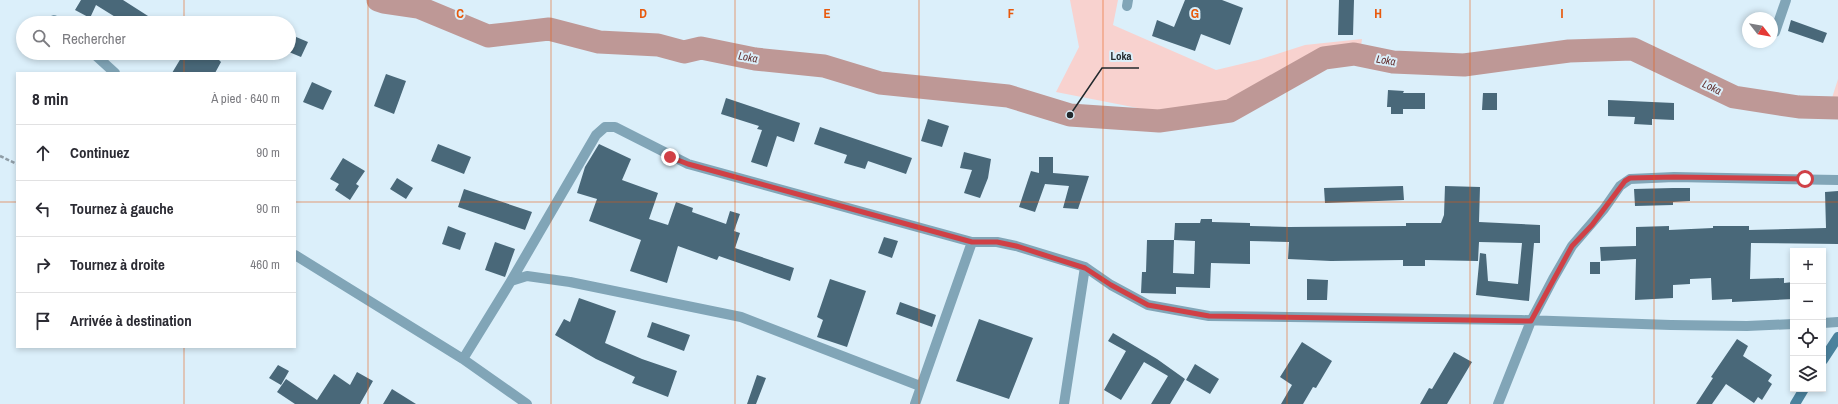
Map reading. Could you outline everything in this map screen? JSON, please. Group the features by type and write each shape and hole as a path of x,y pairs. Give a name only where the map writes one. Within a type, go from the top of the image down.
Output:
{"street":[{"path":"1778,23 1786,0"},
{"path":"101,60 114,72"},
{"path":"463,359 511,281 596,135 605,127 615,126 688,164 972,242 997,242 1016,246 1085,268 1111,285 1148,305 1209,316 1747,326 1790,324"},
{"path":"1498,404 1531,321 1572,246 1604,209 1620,186 1630,178 1674,177 1838,180"},
{"path":"915,404 920,386 972,242"},
{"path":"296,256 463,359 527,404"},
{"path":"1064,404 1085,268"},
{"path":"511,281 527,276 570,282 741,317 920,386"},
{"path":"1826,323 1838,322"},
{"path":"1826,356 1838,337"},
{"path":"1795,404 1802,392"}],"path":[{"path":"0,156 16,164"}],"shaded area":[{"path":"1070,0 1118,0 1113,25 1216,70 1258,60 1305,45 1362,39 1359,61 1337,62 1247,104 1211,105 1153,111 1056,92 1079,47"},
{"path":"1838,79 1838,119 1826,117"}],"building":[{"path":"81,0 123,0 148,16 114,16 96,5 91,16 86,16 75,10"},
{"path":"1185,0 1222,0 1243,8 1230,45 1201,34 1195,51 1152,36 1157,20 1174,27"},
{"path":"1339,0 1354,0 1353,35 1338,35"},
{"path":"1791,20 1827,33 1823,43 1788,31"},
{"path":"296,37 308,42 301,57 296,55"},
{"path":"180,60 219,60 221,62 216,72 173,72"},
{"path":"386,74 406,81 394,114 374,106"},
{"path":"312,82 332,91 323,110 303,102"},
{"path":"1388,90 1404,91 1403,93 1425,93 1425,109 1403,109 1403,114 1391,114 1391,107 1387,107"},
{"path":"1483,93 1497,93 1497,110 1482,110"},
{"path":"726,98 800,123 794,142 777,136 767,167 751,162 762,130 757,129 759,126 721,114"},
{"path":"1608,100 1674,103 1674,120 1652,119 1652,125 1634,124 1635,117 1608,116"},
{"path":"928,119 949,126 942,147 921,141"},
{"path":"820,127 912,158 906,174 868,161 865,169 844,163 847,155 814,144"},
{"path":"438,144 471,157 464,174 431,161"},
{"path":"599,144 631,159 622,180 658,193 649,219 668,225 676,202 693,208 692,212 726,224 730,211 740,214 734,231 740,233 735,248 794,268 790,281 719,256 717,260 678,246 667,283 630,271 641,240 589,221 597,199 577,193 585,167"},
{"path":"964,152 991,159 988,178 980,198 964,193 972,170 960,168"},
{"path":"1039,157 1053,157 1053,173 1089,176 1078,209 1063,208 1069,186 1045,184 1035,212 1019,207 1031,171 1039,173"},
{"path":"343,158 365,171 356,184 359,186 350,200 335,190 339,184 330,179"},
{"path":"397,178 413,188 406,199 390,189"},
{"path":"1403,186 1404,200 1325,203 1324,188"},
{"path":"1445,186 1480,187 1479,222 1540,225 1540,243 1534,243 1529,301 1476,295 1480,253 1486,254 1488,281 1518,284 1522,243 1479,242 1478,261 1425,260 1425,266 1403,266 1403,260 1331,261 1288,259 1289,242 1250,241 1250,264 1211,263 1210,288 1176,287 1176,294 1141,293 1142,272 1146,272 1147,240 1174,240 1175,223 1200,223 1201,219 1212,219 1212,222 1250,223 1250,226 1406,226 1406,223 1441,223 1444,215","holes":["1174,240 1195,241 1194,274 1173,273"]},
{"path":"1690,188 1690,201 1673,202 1673,205 1635,206 1634,189"},
{"path":"464,189 532,212 525,230 458,207"},
{"path":"1838,191 1838,244 1751,243 1750,279 1784,278 1784,283 1790,282 1790,299 1732,302 1732,299 1712,300 1711,278 1690,279 1690,284 1673,285 1673,298 1635,300 1636,259 1601,261 1600,247 1636,246 1636,227 1669,226 1669,230 1713,228 1713,226 1749,226 1749,230 1826,228 1825,192"},
{"path":"448,226 466,233 460,250 442,244"},
{"path":"884,237 898,241 892,258 878,253"},
{"path":"495,242 515,249 505,277 485,270"},
{"path":"1590,262 1600,262 1600,274 1590,274"},
{"path":"830,279 866,291 847,347 817,337 823,320 817,317"},
{"path":"1307,279 1328,280 1327,300 1307,300"},
{"path":"579,298 616,311 605,343 642,359 677,371 668,397 632,383 635,377 596,359 555,335 564,319 570,322"},
{"path":"900,302 936,315 932,327 896,314"},
{"path":"979,319 1033,338 1009,399 956,381"},
{"path":"652,322 690,335 684,351 647,337"},
{"path":"1113,333 1157,359 1185,379 1170,404 1151,404 1168,376 1144,362 1121,400 1104,390 1126,351 1108,341"},
{"path":"1737,339 1748,346 1743,356 1772,375 1768,381 1772,384 1762,400 1758,397 1754,403 1726,384 1712,404 1696,404 1713,378 1711,377"},
{"path":"1302,342 1332,361 1316,388 1313,387 1303,404 1281,404 1292,385 1280,377"},
{"path":"1454,352 1472,362 1447,404 1420,404 1429,388 1432,389"},
{"path":"1195,364 1219,379 1210,394 1186,380"},
{"path":"278,365 289,371 281,385 269,378"},
{"path":"357,372 373,381 360,404 295,404 277,392 286,379 317,400 334,374 350,385"},
{"path":"757,375 766,378 756,404 747,404"},
{"path":"392,389 416,404 383,404"}],"waterway":[{"name":"Loka","path":"378,0 418,7 488,36 549,29 599,42 658,45 684,52 701,48 755,59 824,66 880,83 1008,96 1070,115 1159,121 1230,111 1324,58 1354,54 1393,62 1464,65 1569,51 1633,49 1734,97 1799,107 1838,108"}],"place":[{"name":"Loka","path":"1070,115"}],"route":[{"path":"670,157 688,164 972,242 997,242 1016,246 1085,268 1111,285 1148,305 1178,312 1209,316 1531,321 1572,246 1592,225 1620,186 1630,178 1674,177 1805,179"}]}
